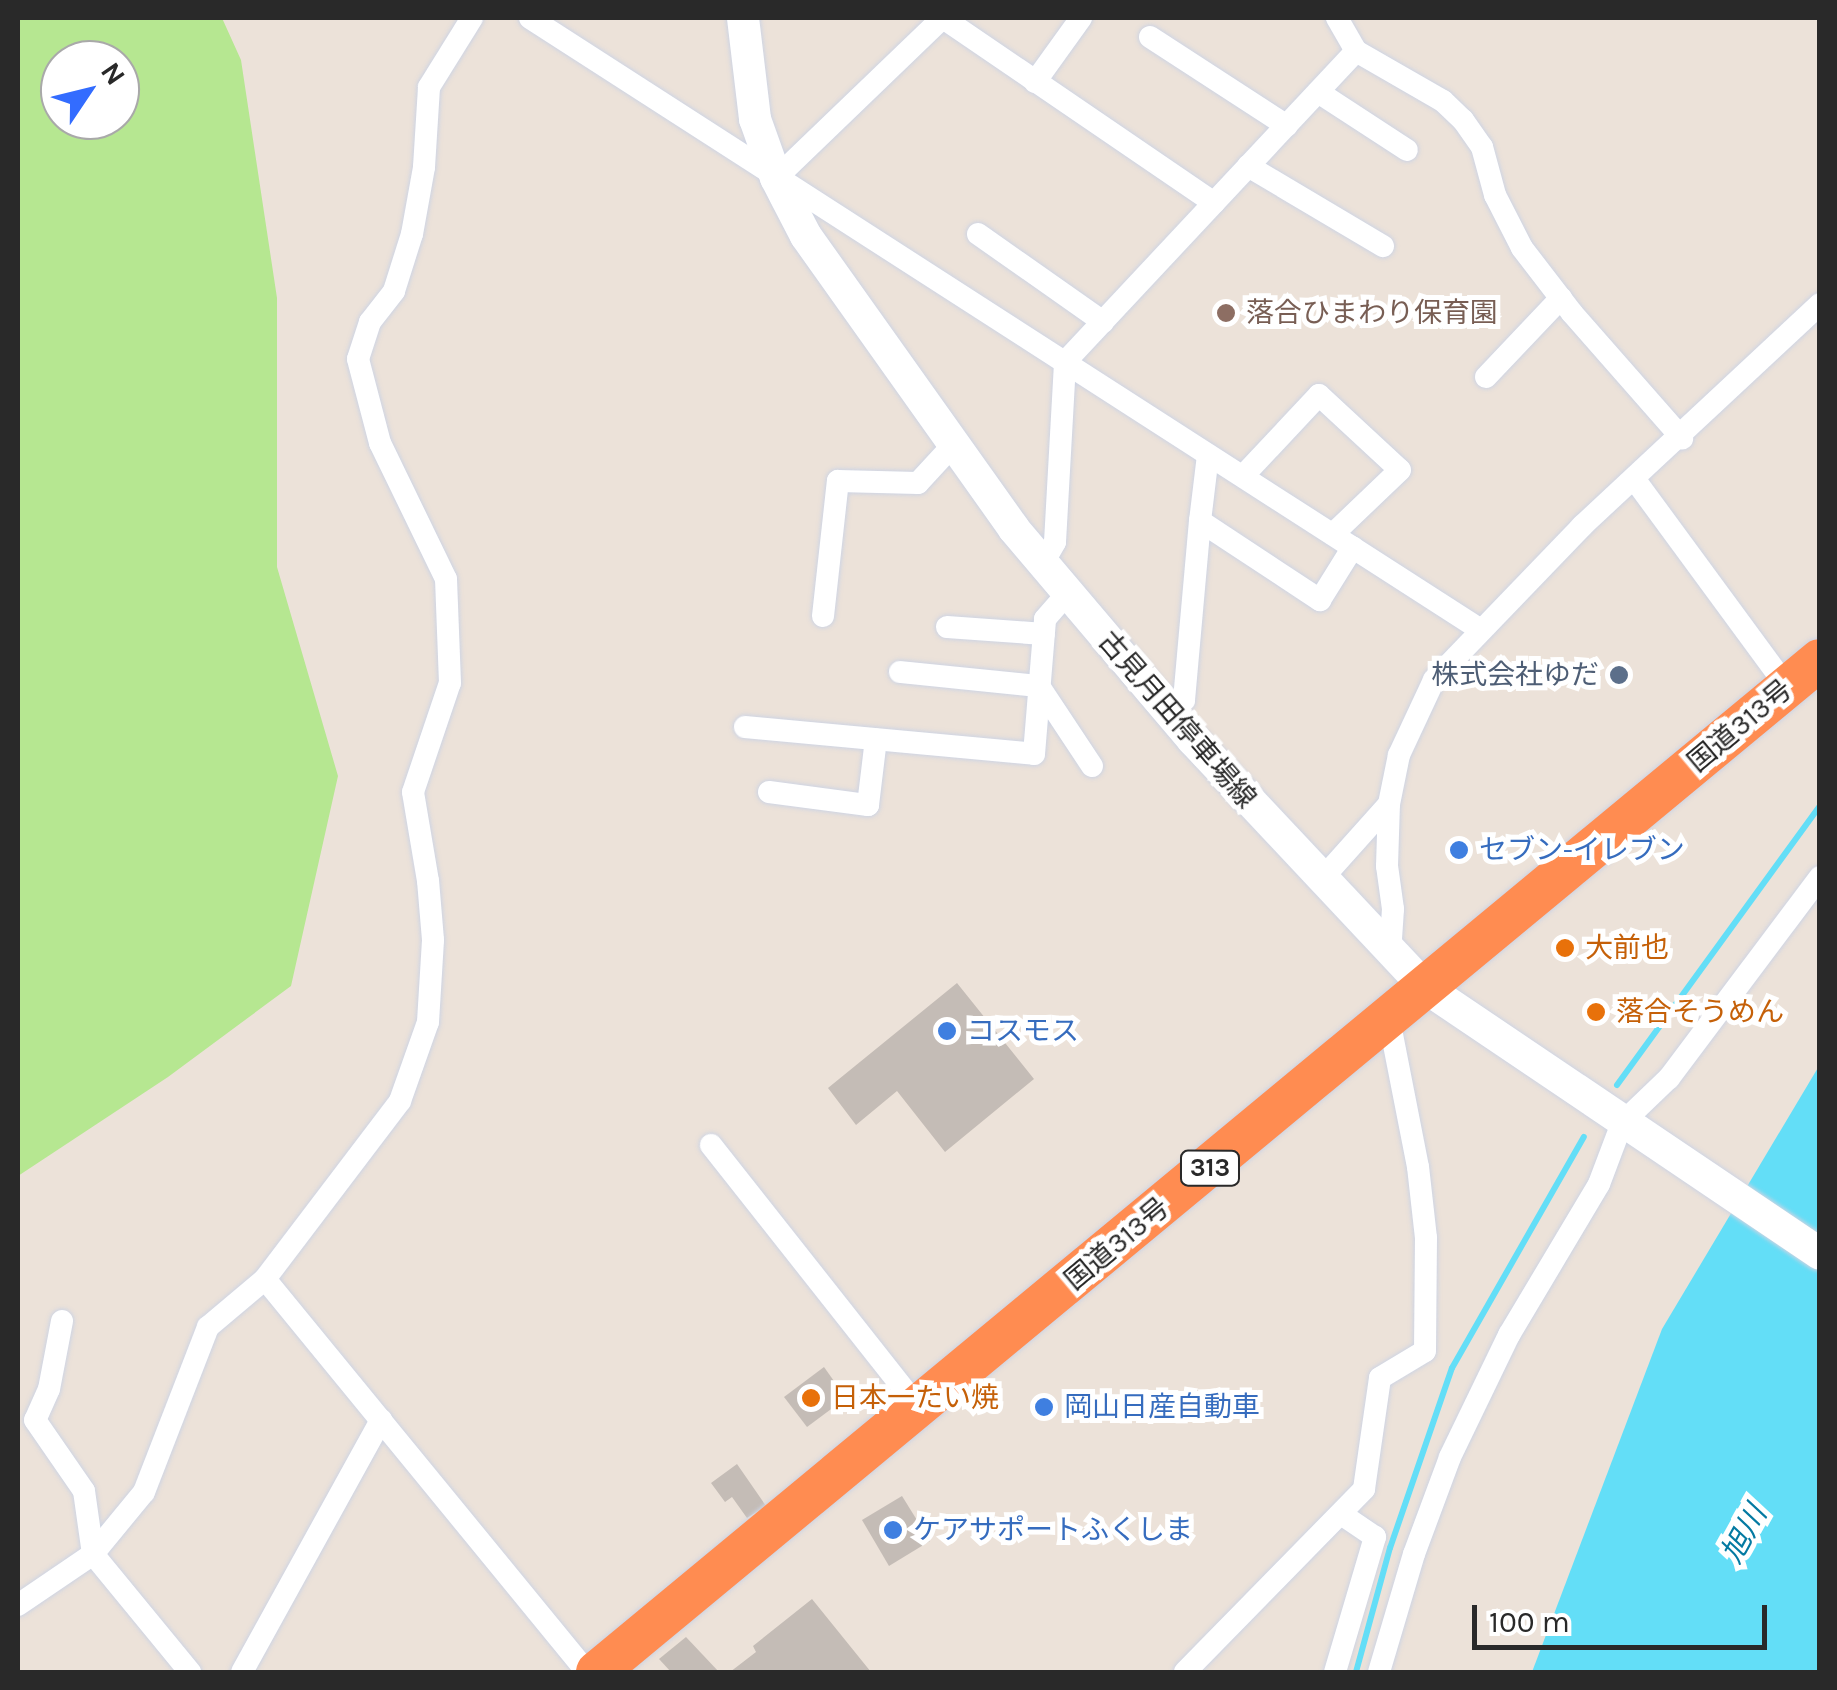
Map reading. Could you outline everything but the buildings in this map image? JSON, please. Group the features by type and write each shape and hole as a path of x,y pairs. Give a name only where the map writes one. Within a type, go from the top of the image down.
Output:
{"highway":[{"name":"国道313号","path":"598,1672 1820,660"}],"main road":[{"name":"古見月田停車場線","path":"743,18 755,119 776,178 806,236 1042,563 1171,714 1390,954 1426,988 1820,1254"}],"street":[{"path":"18,1605 93,1554 144,1492 208,1327 265,1278 400,1101 428,1022 433,940 413,792 450,683 446,579 380,444 358,359 370,322 394,292 412,234 424,167 429,87 472,18"},
{"path":"530,18 1479,629"},
{"path":"776,178 943,18 1214,203"},
{"path":"1035,82 1080,18"},
{"path":"1337,18 1356,51 1443,101 1464,120 1482,147 1495,195 1522,248 1560,298 1682,438"},
{"path":"1150,37 1286,126"},
{"path":"1042,563 1055,542 1065,362 1356,51"},
{"path":"1318,92 1406,150"},
{"path":"1248,166 1383,246"},
{"path":"978,234 1103,322"},
{"path":"1486,377 1560,298"},
{"path":"1390,954 1394,908 1387,866 1389,804 1399,755 1434,680 1479,629 1820,304"},
{"path":"1200,521 1320,600 1343,540 1400,470 1319,395 1243,476"},
{"path":"822,616 838,481 918,482 954,444"},
{"path":"1171,714 1184,700 1208,455"},
{"path":"1634,480 1787,687"},
{"path":"745,727 1034,754 1045,619 1067,594"},
{"path":"947,627 1044,634"},
{"path":"900,672 1039,686"},
{"path":"1039,686 1092,766"},
{"path":"770,792 868,805 876,739"},
{"path":"1322,880 1389,804"},
{"path":"1379,1672 1414,1554 1450,1456 1509,1335 1599,1184 1622,1123 1669,1078 1820,877"},
{"path":"1185,1672 1364,1489 1380,1378 1424,1351 1426,1238 1418,1167 1389,1019"},
{"path":"711,1144 919,1408"},
{"path":"265,1278 587,1672"},
{"path":"62,1321 49,1389 34,1420 84,1491 93,1554 190,1672"},
{"path":"242,1672 381,1420"},
{"path":"1335,1672 1376,1537 1341,1514"}],"green space":[{"path":"18,18 222,18 241,60 277,298 277,567 338,776 291,986 168,1077 18,1176"}],"water":[{"name":"旭川","path":"1819,1066 1819,1672 1532,1672 1662,1329"}],"waterway":[{"path":"1617,1085 1820,806"},
{"path":"1356,1672 1390,1548 1452,1368 1584,1137"}],"place":[{"name":"落合ひまわり保育園","path":"1226,313"},
{"name":"株式会社ゆだ","path":"1619,675"},
{"name":"セブン-イレブン","path":"1459,850"},
{"name":"大前也","path":"1565,948"},
{"name":"落合そうめん","path":"1596,1012"},
{"name":"コスモス","path":"947,1031"},
{"name":"日本一たい焼","path":"811,1398"},
{"name":"岡山日産自動車","path":"1044,1407"},
{"name":"ケアサポートふくしま","path":"893,1530"}]}
